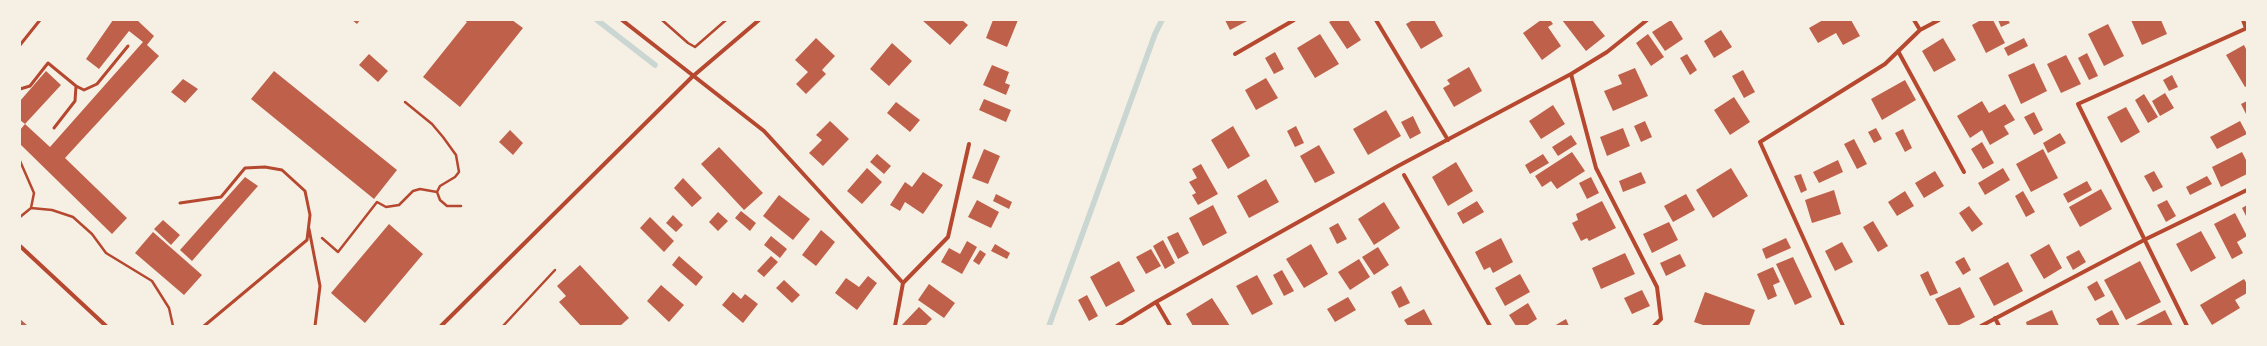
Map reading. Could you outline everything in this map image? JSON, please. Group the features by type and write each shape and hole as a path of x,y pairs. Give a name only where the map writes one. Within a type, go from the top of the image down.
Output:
{"street":[{"path":"622,20 692,77 764,131 903,283"},
{"path":"441,326 692,77 759,20"},
{"path":"1235,54 1294,20"},
{"path":"1376,20 1448,140"},
{"path":"1117,326 1156,302 1448,140 1571,74 1607,52 1647,20"},
{"path":"1914,20 1920,30"},
{"path":"1843,326 1760,142 1885,64 1920,30 1939,20"},
{"path":"2187,326 2146,239 2078,104 2247,28 2243,20"},
{"path":"1898,51 1964,172"},
{"path":"1571,74 1596,168 1657,286 1661,319 1654,326"},
{"path":"895,326 903,283 948,237 969,144"},
{"path":"1404,175 1490,326"},
{"path":"1980,326 2146,239 2247,190"},
{"path":"20,246 106,326"},
{"path":"1156,302 1170,326"},
{"path":"1995,318 1999,326"}],"lane":[{"path":"20,45 40,20"},
{"path":"20,89 30,86 48,64 76,86 84,90 97,84 128,46"},
{"path":"54,128 75,101 76,86"},
{"path":"180,203 221,197 245,168 264,167 282,170 305,191 310,215 306,240 204,326"},
{"path":"309,226 320,286 315,326"}],"path":[{"path":"662,20 688,43 695,47 726,20"},
{"path":"405,102 432,124 456,155 458,172 455,178 440,186 437,192 440,200 447,206 461,206"},
{"path":"20,161 34,193 31,208 20,217"},
{"path":"309,226 338,252 377,202 386,207 399,205 413,191 420,189 437,192"},
{"path":"31,208 52,210 73,217 92,234 106,253 152,281 169,308 173,326"},
{"path":"503,326 555,270"}],"building":[{"path":"113,20 137,20 154,36 147,45 159,56 65,158 127,218 112,234 20,144 20,130 25,124 50,147 143,42 129,31 99,69 86,59"},
{"path":"352,20 360,20 357,24"},
{"path":"464,20 512,20 523,28 460,107 423,77 467,22"},
{"path":"922,20 962,20 968,25 950,45"},
{"path":"993,20 1018,20 1007,47 986,38"},
{"path":"1225,20 1249,20 1230,30"},
{"path":"1333,20 1348,20 1361,40 1347,49 1329,22"},
{"path":"1413,20 1434,20 1443,36 1421,49 1406,24"},
{"path":"1541,20 1550,20 1553,24 1548,27 1561,46 1542,60 1523,33"},
{"path":"1562,20 1592,20 1605,36 1586,51"},
{"path":"1671,20 1683,39 1665,51 1652,32"},
{"path":"1823,20 1851,20 1860,36 1843,45 1836,33 1818,43 1809,28"},
{"path":"1981,20 1993,20 2005,43 1986,53 1972,25"},
{"path":"1998,20 2008,20 2010,23 2001,27"},
{"path":"2131,20 2161,20 2167,34 2142,45"},
{"path":"2108,24 2124,56 2104,66 2088,34"},
{"path":"1721,30 1732,47 1714,58 1704,41"},
{"path":"1320,34 1339,64 1315,78 1297,48"},
{"path":"1648,34 1664,57 1651,66 1636,43"},
{"path":"816,38 835,56 822,70 826,74 806,94 796,84 808,72 795,60"},
{"path":"1943,38 1956,60 1934,72 1922,51"},
{"path":"2024,38 2028,46 2008,56 2004,48"},
{"path":"892,43 912,61 889,86 870,69"},
{"path":"2244,45 2247,51 2247,86 2245,87 2226,55"},
{"path":"1275,52 1284,69 1274,74 1265,58"},
{"path":"2087,53 2098,76 2089,80 2078,58"},
{"path":"369,54 388,71 378,82 359,65"},
{"path":"1687,54 1697,70 1690,75 1680,58"},
{"path":"2066,55 2081,84 2061,93 2047,64"},
{"path":"2034,63 2047,91 2021,104 2008,75"},
{"path":"992,65 1009,72 1005,83 1010,85 1006,95 983,85"},
{"path":"1469,67 1482,91 1454,107 1443,88 1450,84 1447,80"},
{"path":"1635,68 1648,96 1613,111 1604,91 1622,84 1618,75"},
{"path":"1743,70 1755,92 1744,98 1732,76"},
{"path":"46,71 61,85 25,124 20,120 20,101"},
{"path":"274,71 397,170 374,199 251,99"},
{"path":"2172,75 2178,87 2169,91 2163,80"},
{"path":"1266,78 1278,98 1256,110 1245,90"},
{"path":"183,79 198,89 185,103 171,92"},
{"path":"1905,80 1916,100 1882,120 1871,99"},
{"path":"2165,93 2174,108 2160,116 2152,101"},
{"path":"2144,94 2158,117 2148,123 2135,100"},
{"path":"1734,97 1750,122 1730,135 1714,110"},
{"path":"984,99 1011,110 1006,122 979,110"},
{"path":"1982,101 1989,113 2005,104 2015,120 2004,126 2009,134 1990,145 1982,130 1970,138 1957,116"},
{"path":"2247,101 2247,116 2241,104"},
{"path":"896,102 920,120 910,132 887,113"},
{"path":"1553,105 1565,124 1541,139 1529,121"},
{"path":"2126,107 2140,132 2121,143 2107,117"},
{"path":"1386,110 1401,136 1368,155 1353,129"},
{"path":"2034,112 2043,130 2034,135 2024,117"},
{"path":"1413,116 1421,133 1410,139 1401,122"},
{"path":"830,121 849,139 823,166 809,153 822,140 816,135"},
{"path":"1645,121 1652,137 1641,142 1634,126"},
{"path":"2240,121 2247,134 2217,149 2210,137"},
{"path":"1233,126 1250,156 1228,169 1211,140"},
{"path":"1296,126 1304,143 1295,147 1287,131"},
{"path":"1623,128 1630,146 1607,156 1600,137"},
{"path":"1876,128 1882,139 1874,143 1868,132"},
{"path":"1903,129 1912,148 1905,152 1895,133"},
{"path":"510,130 523,143 513,155 499,142"},
{"path":"2060,133 2066,143 2048,153 2043,143"},
{"path":"1571,135 1577,144 1558,156 1552,147"},
{"path":"1854,139 1867,164 1857,169 1844,144"},
{"path":"1982,142 1994,163 1983,169 1971,149"},
{"path":"1319,145 1335,173 1315,183 1300,156"},
{"path":"719,147 763,193 744,210 701,164"},
{"path":"984,149 1000,156 988,184 972,178"},
{"path":"2043,149 2058,178 2031,192 2016,164"},
{"path":"1572,152 1585,171 1557,189 1551,181 1542,187 1535,176"},
{"path":"2242,152 2247,162 2247,174 2221,187 2212,167"},
{"path":"877,154 891,166 884,174 870,162"},
{"path":"1543,154 1549,163 1530,174 1525,165"},
{"path":"1838,160 1843,172 1819,183 1813,172"},
{"path":"1456,162 1473,191 1448,206 1432,177"},
{"path":"1201,164 1218,194 1198,205 1192,195 1196,193 1189,182 1197,178 1192,169"},
{"path":"867,168 882,182 862,204 847,191"},
{"path":"1731,168 1748,196 1713,218 1696,190"},
{"path":"2003,168 2010,180 1985,195 1978,183"},
{"path":"1935,171 1944,186 1924,198 1915,183"},
{"path":"2154,171 2163,187 2153,192 2144,176"},
{"path":"923,172 943,185 923,214 905,202 900,211 890,205 905,182 912,187"},
{"path":"1641,172 1646,183 1623,192 1619,181"},
{"path":"1801,174 1807,190 1801,193 1794,176"},
{"path":"2207,176 2212,184 2190,195 2186,187"},
{"path":"245,177 258,186 192,261 180,250"},
{"path":"1591,177 1599,193 1587,199 1579,183"},
{"path":"683,178 702,198 692,207 674,188"},
{"path":"1266,179 1279,202 1249,218 1237,196"},
{"path":"2087,181 2092,190 2068,203 2063,194"},
{"path":"2101,189 2112,209 2080,227 2069,207"},
{"path":"1834,190 1841,214 1812,223 1805,200"},
{"path":"1905,191 1914,206 1897,216 1888,202"},
{"path":"2023,191 2035,212 2026,217 2015,196"},
{"path":"996,194 1012,202 1009,209 993,201"},
{"path":"1686,194 1695,210 1673,222 1664,206"},
{"path":"779,195 810,219 793,240 763,216"},
{"path":"977,200 999,212 991,228 968,217"},
{"path":"2167,200 2176,216 2166,222 2157,205"},
{"path":"1477,201 1484,212 1463,224 1457,213"},
{"path":"1602,201 1616,228 1589,241 1587,238 1581,241 1572,223 1578,220 1576,214"},
{"path":"1384,202 1400,228 1374,245 1358,219"},
{"path":"1213,205 1227,233 1203,246 1189,218"},
{"path":"2247,205 2247,218 2242,208"},
{"path":"1969,206 1983,224 1972,232 1959,213"},
{"path":"741,211 756,223 750,231 735,218"},
{"path":"718,212 728,221 718,231 709,222"},
{"path":"2235,213 2247,236 2237,242 2243,253 2232,259 2214,224"},
{"path":"673,215 683,225 676,232 666,223"},
{"path":"650,217 674,241 664,252 640,228"},
{"path":"163,220 180,235 171,245 154,229"},
{"path":"1873,221 1888,246 1878,252 1863,227"},
{"path":"1669,222 1678,240 1652,253 1643,234"},
{"path":"1338,223 1347,239 1337,244 1329,228"},
{"path":"389,224 423,254 365,323 331,293"},
{"path":"821,230 835,242 816,266 802,255"},
{"path":"2201,231 2216,258 2191,272 2176,244"},
{"path":"153,232 202,275 184,295 135,253"},
{"path":"1178,232 1189,253 1178,259 1167,237"},
{"path":"771,236 787,249 780,258 764,245"},
{"path":"1501,238 1513,262 1493,273 1490,267 1484,270 1475,252"},
{"path":"1786,238 1791,248 1766,259 1762,249"},
{"path":"1163,240 1175,263 1165,269 1153,246"},
{"path":"967,241 977,247 962,274 941,262 949,248 960,254"},
{"path":"1842,242 1853,262 1835,271 1825,251"},
{"path":"995,244 1010,253 1007,259 991,251"},
{"path":"1311,244 1328,274 1304,288 1286,259"},
{"path":"2049,244 2062,268 2044,279 2030,255"},
{"path":"1378,247 1389,265 1374,275 1362,257"},
{"path":"1151,249 1161,266 1146,274 1136,257"},
{"path":"980,250 986,254 979,265 973,261"},
{"path":"2079,250 2086,262 2073,270 2066,257"},
{"path":"1625,253 1635,274 1601,289 1592,268"},
{"path":"1680,254 1686,266 1666,276 1660,263"},
{"path":"679,256 703,277 696,286 672,265"},
{"path":"771,256 778,262 764,277 757,271"},
{"path":"1793,257 1812,297 1795,305 1776,264"},
{"path":"1964,257 1971,270 1963,275 1955,262"},
{"path":"1359,259 1370,277 1350,290 1338,272"},
{"path":"1119,261 1135,291 1106,307 1090,277"},
{"path":"2140,261 2161,302 2126,320 2104,280"},
{"path":"2008,262 2023,291 1994,306 1979,278"},
{"path":"580,265 629,318 620,326 581,326 559,302 566,296 557,286"},
{"path":"1773,267 1780,282 1773,285 1777,296 1768,300 1757,274"},
{"path":"1282,270 1294,291 1284,296 1273,275"},
{"path":"1928,271 1938,293 1930,296 1920,275"},
{"path":"1520,274 1530,292 1505,306 1495,288"},
{"path":"1257,275 1273,304 1252,315 1236,286"},
{"path":"868,276 877,283 857,310 835,293 846,278 859,287"},
{"path":"2244,279 2247,284 2247,293 2235,300 2240,308 2212,325 2200,305"},
{"path":"784,280 800,295 792,303 776,288"},
{"path":"2097,281 2105,296 2095,301 2087,287"},
{"path":"929,284 955,303 944,318 918,300"},
{"path":"661,285 684,305 669,322 647,301"},
{"path":"1401,286 1410,303 1399,308 1391,292"},
{"path":"1960,287 1975,317 1957,326 1949,326 1935,299"},
{"path":"1642,290 1650,306 1632,314 1624,298"},
{"path":"733,292 741,299 745,294 758,304 743,323 722,305"},
{"path":"1705,292 1755,310 1749,326 1706,326 1694,322"},
{"path":"1087,295 1098,316 1089,321 1078,300"},
{"path":"1348,297 1356,310 1335,322 1327,309"},
{"path":"1212,298 1230,326 1193,326 1186,314"},
{"path":"1528,303 1537,319 1526,326 1516,326 1509,315"},
{"path":"919,307 932,319 925,326 901,326"},
{"path":"1424,309 1433,326 1408,326 1404,320"},
{"path":"2052,310 2059,326 2027,326 2026,322"},
{"path":"2112,310 2120,326 2100,326 2096,319"},
{"path":"2165,310 2173,326 2134,326"},
{"path":"20,319 28,326 20,326"},
{"path":"1566,319 1569,326 1554,326"}],"waterway":[{"path":"597,20 655,65"},
{"path":"1049,326 1155,34 1162,20"}]}
